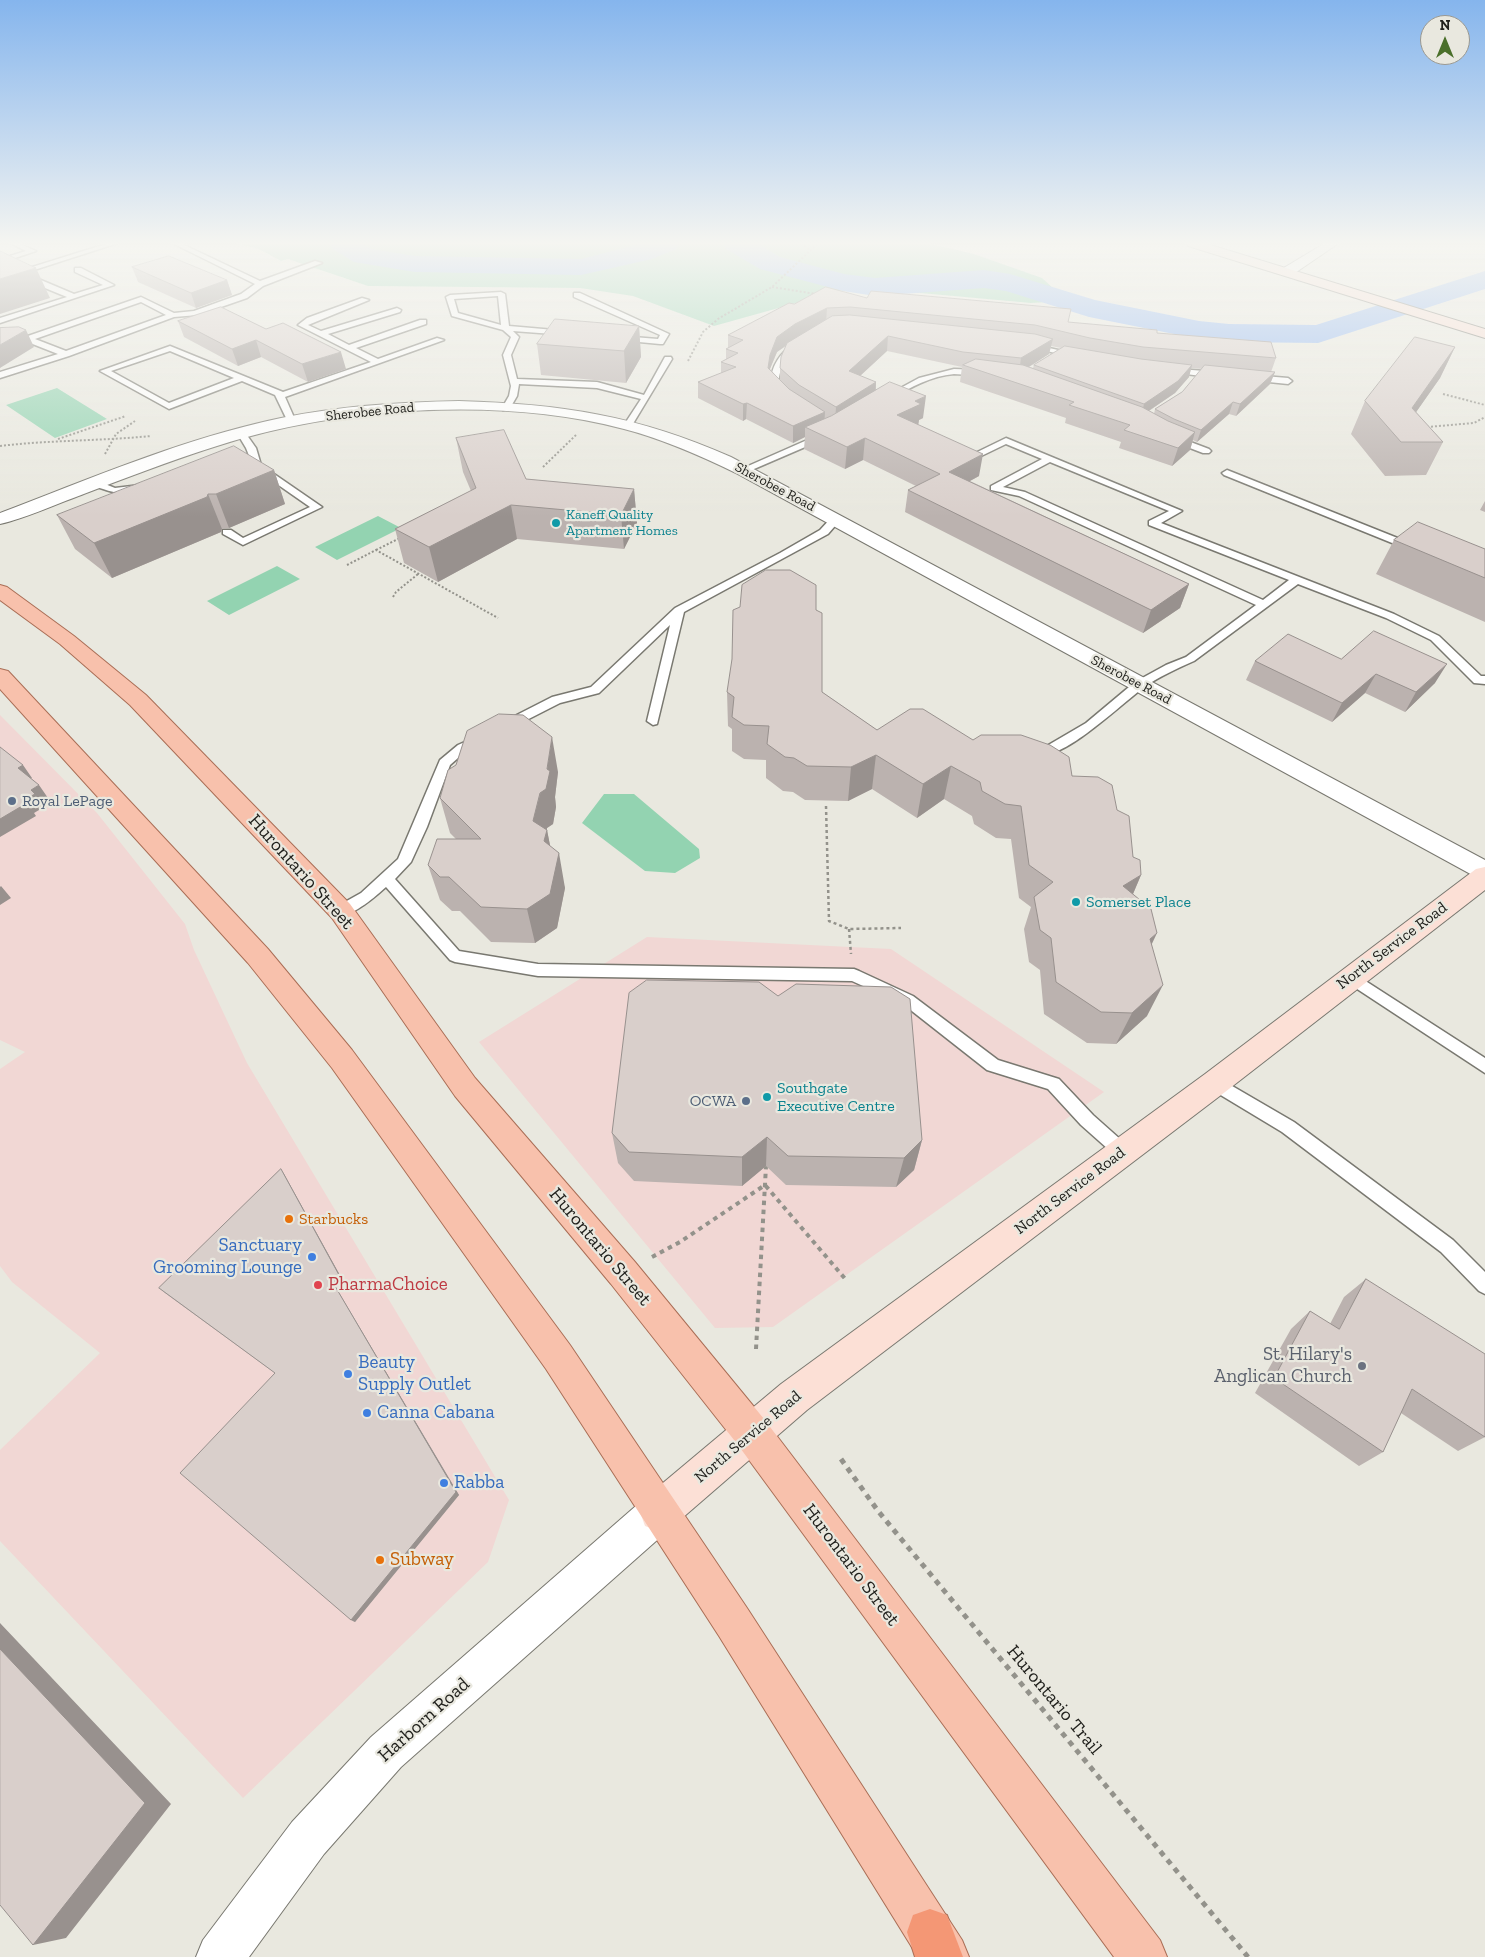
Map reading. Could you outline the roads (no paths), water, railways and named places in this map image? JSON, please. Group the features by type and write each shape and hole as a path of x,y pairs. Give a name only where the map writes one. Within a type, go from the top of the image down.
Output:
{"main road":[{"name":"Hurontario Street","path":"0,591 67,640 138,700 341,911 465,1087 622,1273 752,1432 1143,1957"},
{"path":"0,676 258,956 342,1059 558,1357 738,1631 938,1949"}],"street":[{"name":"Sherobee Road","path":"0,519 96,483 242,433 292,422 348,413 464,406 587,416 628,425 679,441 744,470 1139,685 1485,870"},
{"name":"North Service Road","path":"659,1512 794,1398 1215,1083 1350,977 1485,876"},
{"name":"Harborn Road","path":"220,1957 308,1838 386,1752 659,1512"}],"lane":[{"path":"39,334 28,338 65,354"},
{"path":"0,375 119,334"},
{"path":"322,334 378,362"},
{"path":"348,348 387,334"},
{"path":"506,408 513,396 515,386 508,355 515,337 512,334"},
{"path":"611,337 660,342 666,334"},
{"path":"787,399 774,384 775,372 782,356 807,339"},
{"path":"280,396 440,340"},
{"path":"1022,344 1086,358"},
{"path":"241,378 168,406 104,371 170,348 279,393 292,422"},
{"path":"1052,357 1060,352"},
{"path":"628,425 668,359"},
{"path":"1163,370 1224,375"},
{"path":"883,400 915,381 947,372 991,373"},
{"path":"1191,384 1197,373"},
{"path":"1243,377 1288,381"},
{"path":"514,381 597,385 646,398"},
{"path":"744,470 831,432"},
{"path":"227,532 243,542 317,507 253,465 251,448 242,433"},
{"path":"1166,435 1206,451"},
{"path":"972,457 1006,441 1177,511 1152,523 1390,616 1435,638 1478,680 1485,680"},
{"path":"1050,459 994,488 1022,494 1263,604"},
{"path":"1226,473 1420,551"},
{"path":"96,483 114,491 147,488"},
{"path":"341,911 366,897 404,862 420,827 444,763 462,748 556,700 594,690 679,610 824,532 836,519"},
{"path":"1049,750 1090,726 1139,685 1170,667 1190,659 1296,580"},
{"path":"653,721 679,610"},
{"path":"386,878 456,956 538,970 854,975 908,1000 993,1065 1053,1084 1087,1120 1123,1152"},
{"path":"1350,977 1485,1066"},
{"path":"1215,1083 1288,1127 1447,1246 1485,1285"}],"place":[{"name":"Kaneff Quality Apartment Homes","path":"556,523"},
{"name":"Royal LePage","path":"12,801"},
{"name":"Somerset Place","path":"1076,902"},
{"name":"Southgate Executive Centre","path":"767,1097"},
{"name":"OCWA","path":"746,1101"},
{"name":"Starbucks","path":"289,1219"},
{"name":"Sanctuary Grooming Lounge","path":"312,1257"},
{"name":"PharmaChoice","path":"318,1285"},
{"name":"St. Hilary's Anglican Church","path":"1362,1366"},
{"name":"Beauty Supply Outlet","path":"348,1374"},
{"name":"Canna Cabana","path":"367,1413"},
{"name":"Rabba","path":"444,1483"},
{"name":"Subway","path":"380,1560"}]}
